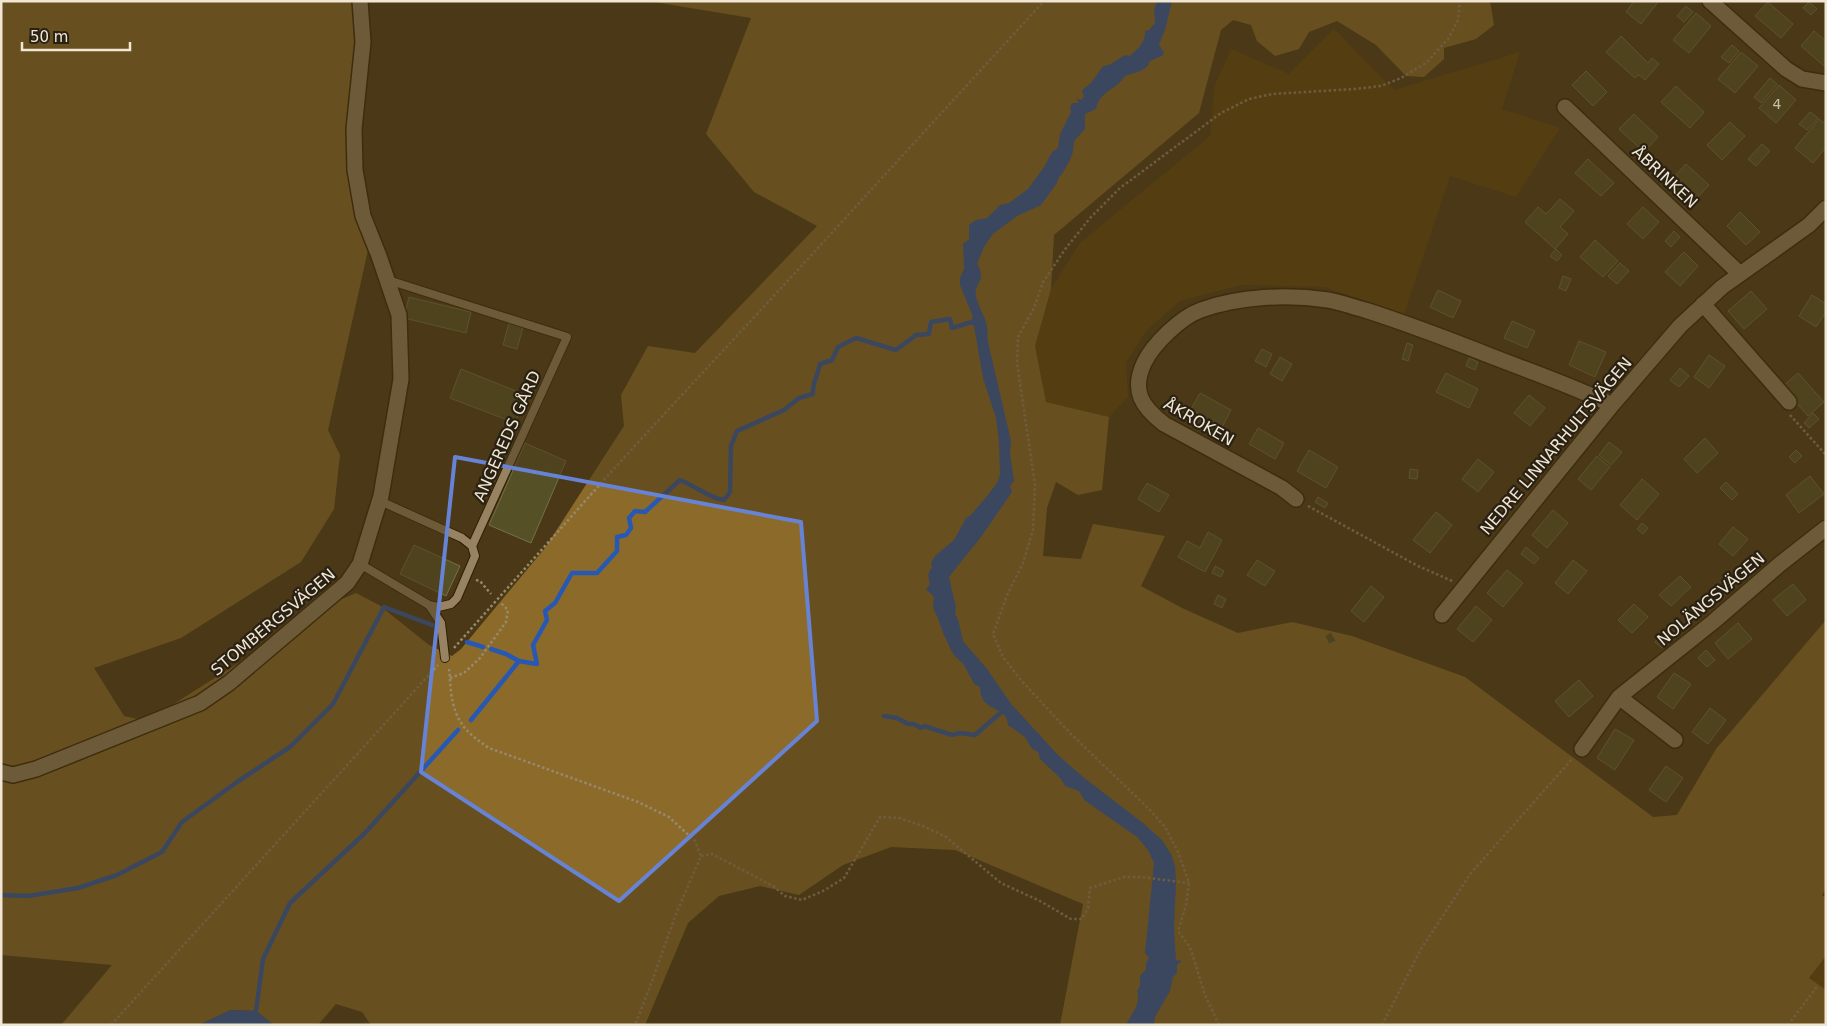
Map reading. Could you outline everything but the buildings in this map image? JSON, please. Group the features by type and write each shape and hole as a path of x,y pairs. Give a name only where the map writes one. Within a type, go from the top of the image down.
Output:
{"street":[{"name":"STOMBERGSVÄGEN","path":"1,772 13,775 36,769 200,703 230,683 347,583 360,564 380,501 401,379 399,314 363,216 355,170 354,129 363,42 360,1"},
{"path":"1710,1 1786,69 1802,79 1826,83"},
{"name":"ÅBRINKEN","path":"1565,107 1740,274"},
{"name":"NEDRE LINNARHULTSVÄGEN","path":"1442,615 1612,404 1680,326 1703,304 1740,274 1809,225 1826,208"},
{"name":"ÅKROKEN","path":"1296,499 1282,488 1164,424 1150,413 1142,402 1138,386 1140,371 1147,355 1178,324 1199,310 1223,304 1275,296 1329,300 1401,321 1612,404"},
{"path":"1703,304 1789,402"},
{"name":"NOLÄNGSVÄGEN","path":"1582,749 1619,697 1826,528"},
{"path":"1619,697 1675,740"}],"lane":[{"name":"ANGEREDS GÅRD","path":"388,280 567,337 472,546 475,556 457,598 451,604 438,607 429,605"},
{"path":"380,501 462,538 472,546"},
{"path":"360,564 429,605 441,623 445,658"}],"path":[{"path":"111,1025 445,658 620,462 1044,1"},
{"path":"1296,499 1410,562 1463,587"},
{"path":"467,575 480,581 491,594"},
{"path":"450,678 464,673 480,658 506,622 508,610 500,602"},
{"path":"445,658 457,718 472,736 488,748 638,802 669,818 695,841 701,856 688,890 676,914 635,1025"},
{"path":"1382,1025 1422,949 1471,873 1582,749"},
{"path":"701,856 712,854 773,886 784,896 802,900 825,890 844,878 880,816 899,818 923,826 946,837 1001,883 1040,901 1071,919 1082,919 1088,908 1090,888 1124,877 1189,883"},
{"path":"1178,931 1190,947 1206,995 1219,1025"},
{"path":"1788,1025 1818,985"}],"highlighted area":[{"path":"455,457 801,522 817,721 619,901 421,772"}],"shaded area":[{"path":"1,1 354,1 356,45 346,128 348,169 356,217 368,250 328,430 340,455 334,509 301,562 181,638 94,668 124,716 147,721 333,603 356,593 379,605 429,645 452,656 461,649 545,548 624,426 621,395 648,346 695,353 817,226 754,192 706,134 751,18 648,1 1490,1 1494,25 1476,39 1444,48 1444,59 1424,77 1406,76 1376,45 1337,21 1309,32 1299,49 1275,56 1257,41 1251,25 1233,20 1221,30 1199,113 1054,235 1051,289 1035,346 1046,402 1109,417 1102,490 1078,495 1056,482 1047,508 1043,556 1081,559 1093,524 1165,536 1141,586 1184,609 1238,633 1292,622 1352,636 1465,677 1653,817 1677,815 1716,749 1826,620 1826,889 1822,895 1826,898 1826,956 1809,978 1826,990 1826,1025 1060,1025 1083,904 955,850 891,847 843,865 799,895 760,886 719,896 688,923 645,1025 371,1025 362,1012 336,1004 318,1025 274,1025 256,1011 231,1010 199,1025 61,1025 112,965 1,955"},
{"path":"1334,29 1394,90 1520,52 1502,109 1560,128 1516,197 1450,176 1404,314 1325,287 1241,285 1180,301 1146,331 1126,363 1128,397 1109,417 1046,402 1035,346 1051,289 1080,243 1210,136 1215,85 1231,49 1289,74"},
{"path":"1826,956 1826,990 1809,978"}],"water":[{"path":"1157,1 1172,1 1165,30 1159,44 1164,53 1162,56 1150,61 1143,70 1125,76 1122,81 1101,98 1096,109 1085,114 1085,129 1074,141 1071,158 1057,183 1041,205 1017,216 993,234 984,247 977,264 981,278 976,289 976,296 987,326 988,342 1011,441 1010,453 1014,481 1010,486 1012,492 981,537 949,577 956,607 955,614 963,641 987,669 1012,705 1058,755 1083,777 1143,823 1162,840 1171,854 1175,866 1176,883 1174,927 1176,960 1182,961 1177,965 1177,973 1173,977 1170,991 1155,1017 1154,1024 1126,1025 1137,1004 1140,976 1146,969 1146,963 1149,958 1145,953 1154,863 1148,850 1137,837 1084,800 1079,791 1065,786 1061,779 1040,759 1038,752 1032,749 1025,737 1008,725 1007,718 984,701 981,696 980,687 974,684 964,665 953,654 933,608 934,597 926,589 930,584 928,577 932,568 931,563 935,556 954,540 966,518 970,516 987,496 997,483 1000,474 996,418 983,378 974,326 970,323 973,317 960,285 960,278 964,269 963,244 969,239 969,225 976,220 987,218 1000,205 1009,203 1028,189 1052,152 1058,148 1060,134 1071,112 1070,106 1073,103 1079,103 1076,98 1081,100 1084,97 1082,90 1091,83 1103,66 1109,65 1125,55 1130,56 1141,45 1145,31 1149,30 1155,23 1154,10"},
{"path":"231,1010 256,1011 274,1025 199,1025"}],"waterway":[{"path":"471,720 519,661 537,664 533,645 547,620 545,611 555,603 572,573 597,573 617,551 617,537 626,535 631,528 629,518 635,511 645,512 680,480 713,497 724,500 730,492 731,446 737,431 784,410 799,398 813,394 813,386 820,364 832,360 838,347 856,338 896,350 916,335 929,334 931,322 950,319 952,328 975,321"},
{"path":"1,895 28,896 78,888 117,875 162,852 182,822 290,747 333,704 384,607 432,625"},
{"path":"467,642 483,647"},
{"path":"491,649 519,661"},
{"path":"884,716 897,718 921,728 924,726 952,735 960,733 975,735 1005,709"},
{"path":"256,1011 263,959 290,903 364,834 458,730"}]}
